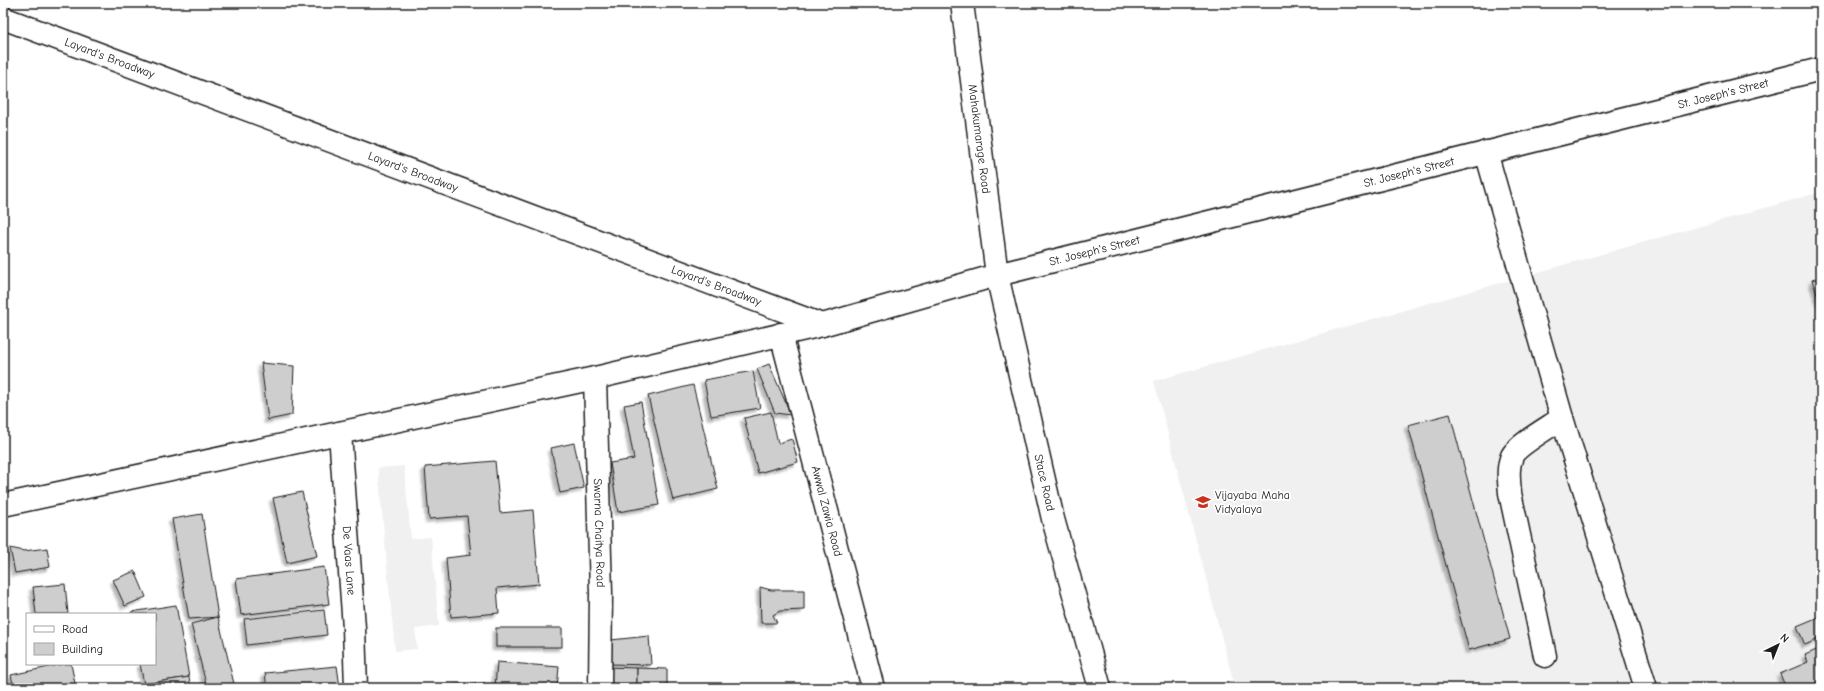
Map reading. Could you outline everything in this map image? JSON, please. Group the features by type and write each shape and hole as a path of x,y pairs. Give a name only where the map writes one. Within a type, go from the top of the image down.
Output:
{"main road":[{"name":"Mahakumarage Road","path":"962,3 997,275"},
{"name":"Layard's Broadway","path":"3,18 822,325"},
{"name":"St. Joseph's Street","path":"3,505 595,378 822,325 997,275 1821,69"},
{"path":"1486,152 1562,418 1646,688"},
{"name":"Stace Road","path":"997,275 1053,519 1100,688"},
{"name":"Awwal Zawia Road","path":"781,334 873,688"},
{"name":"Swarna Chaitya Road","path":"595,378 601,593 600,688"},
{"path":"1545,656 1510,493 1508,474 1513,454 1520,447 1562,418"},
{"name":"De Vaas Lane","path":"340,433 354,628 356,688"}],"shaded area":[{"path":"1821,192 1821,688 1235,688 1154,381"},
{"path":"404,466 411,539 431,537 439,626 415,629 417,649 395,651 378,468"}],"building":[{"path":"1821,277 1821,305 1812,280"},
{"path":"261,363 294,366 292,415 268,420"},
{"path":"769,364 791,415 775,413 757,369"},
{"path":"753,371 760,408 711,416 704,380"},
{"path":"693,385 718,489 673,500 648,396"},
{"path":"641,402 659,505 618,512 610,463 634,459 624,405"},
{"path":"771,412 778,443 792,439 798,462 758,473 744,418"},
{"path":"1450,414 1510,639 1469,650 1408,425"},
{"path":"574,443 584,488 560,493 551,448"},
{"path":"495,461 500,513 533,510 539,584 497,588 499,613 451,617 446,558 471,555 467,516 429,519 425,467"},
{"path":"302,492 317,556 287,563 273,498"},
{"path":"202,514 218,617 189,619 172,519"},
{"path":"10,548 24,551 47,548 50,567 15,573"},
{"path":"324,567 329,604 241,615 236,579"},
{"path":"135,571 146,597 125,606 113,580"},
{"path":"65,584 68,613 36,613 33,587"},
{"path":"760,587 771,590 804,590 804,610 780,611 773,615 777,623 761,623"},
{"path":"176,605 189,677 144,684 140,665 156,665 156,613 131,612"},
{"path":"324,610 327,635 247,645 244,619"},
{"path":"1821,616 1821,638 1805,645 1797,626"},
{"path":"218,617 235,688 207,688 191,624"},
{"path":"496,628 562,628 562,647 496,647"},
{"path":"649,636 651,665 610,664 611,640"},
{"path":"1821,648 1821,681 1805,688 1786,688 1780,674 1808,662 1805,655"},
{"path":"497,662 559,667 557,688 495,688"},
{"path":"58,665 71,665 76,688 14,688 11,675"},
{"path":"337,666 340,687 267,688 265,673"},
{"path":"604,667 637,668 637,688 604,688"},
{"path":"637,668 667,669 667,688 637,688"},
{"path":"189,677 191,688 144,688 144,684"},
{"path":"485,683 486,688 390,688 390,687"}],"place":[{"name":"Vijayaba Maha Vidyalaya","path":"1203,502"}]}
